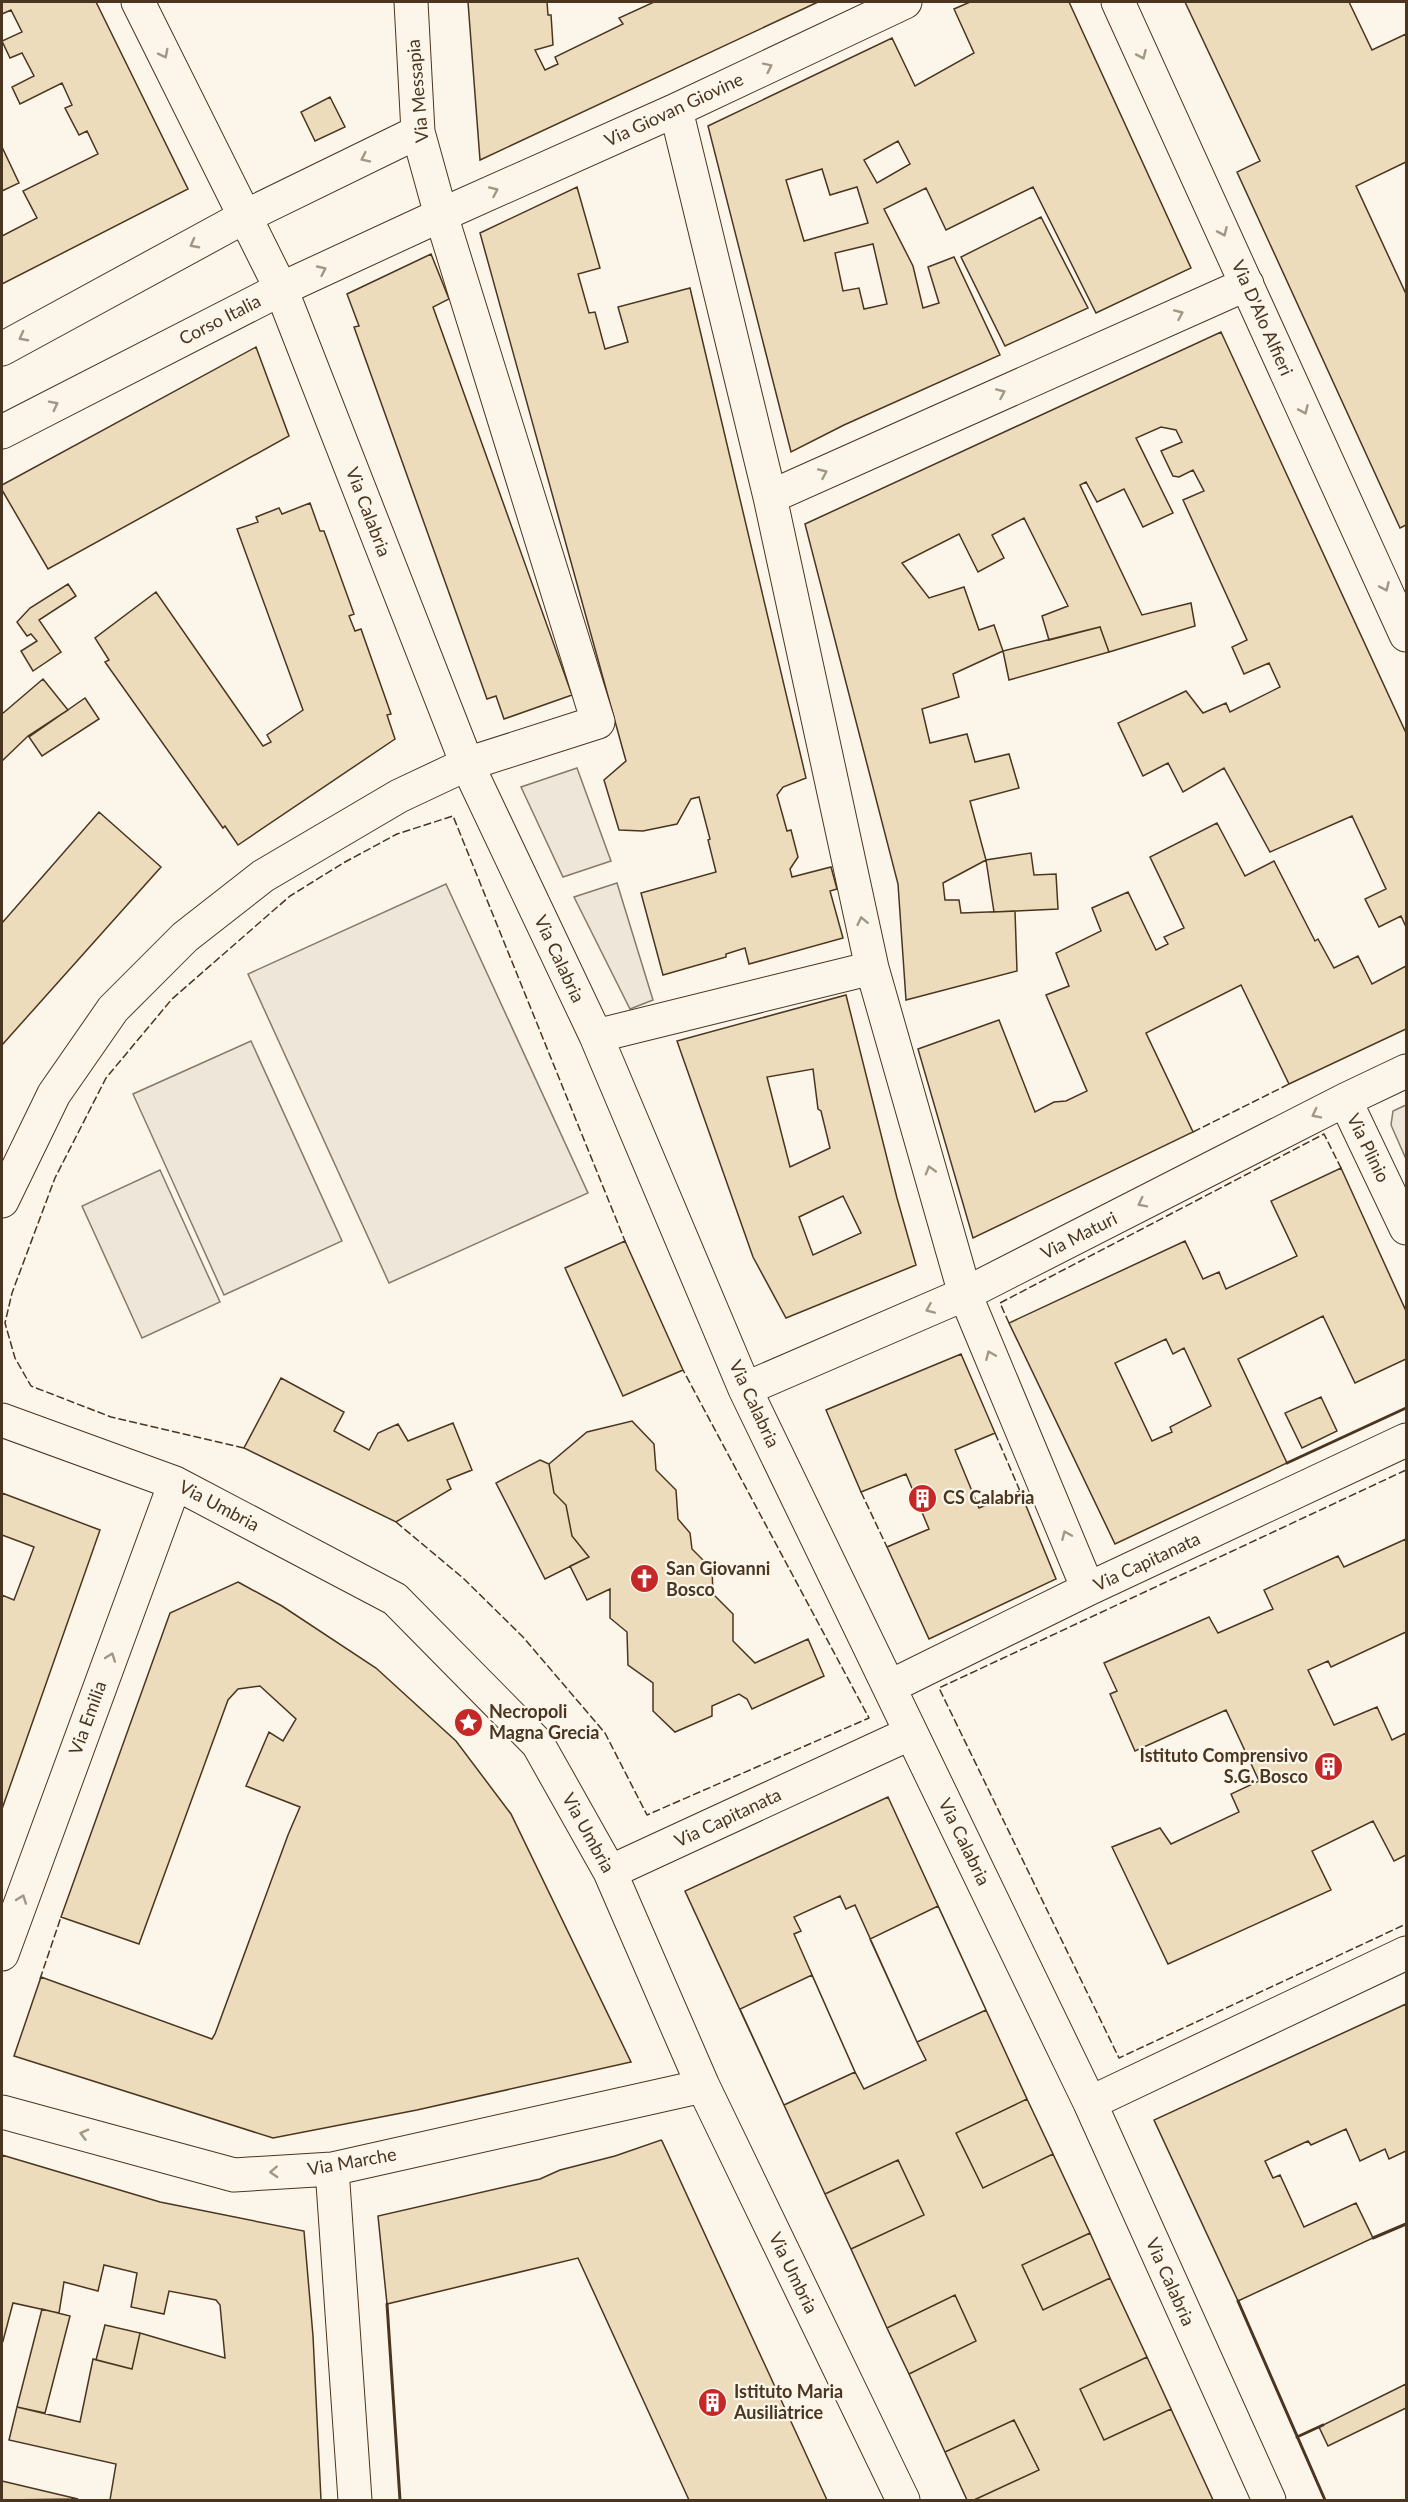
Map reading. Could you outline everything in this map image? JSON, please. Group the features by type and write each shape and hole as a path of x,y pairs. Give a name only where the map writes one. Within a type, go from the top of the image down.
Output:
{"street":[{"name":"Via Calabria","path":"138,2 281,289 467,764 596,1036 745,1389 1090,2103 1269,2500"},
{"name":"Via Messapia","path":"411,2 418,132 441,215 598,722 467,764"},
{"name":"Via Giovan Giovine","path":"441,215 676,111 905,2"},
{"name":"Via D'Alo Alfieri","path":"1118,2 1407,635"},
{"path":"676,111 770,497 872,968 965,1294 1088,1589"},
{"path":"2,349 246,216 418,132"},
{"name":"Corso Italia","path":"2,432 281,289 441,215"},
{"path":"770,497 1247,284"},
{"path":"2,1201 54,1094 113,1009 185,937 263,876 399,796 467,764"},
{"path":"596,1036 872,968"},
{"name":"Via Maturi","path":"745,1389 965,1294 1345,1100 1407,1071"},
{"name":"Via Plinio","path":"1345,1100 1407,1228"},
{"name":"Via Umbria","path":"2,1420 175,1483 395,1599 538,1744 610,1872 703,2086 903,2500"},
{"name":"Via Capitanata","path":"889,1687 1088,1589 1407,1440"},
{"name":"Via Emilia","path":"2,1954 175,1483"},
{"name":"Via Capitanata","path":"610,1872 911,1733"},
{"path":"1090,2103 1407,1953"},
{"name":"Via Marche","path":"2,2112 234,2175 332,2169 703,2086"},
{"path":"332,2169 355,2500"}],"shaded area":[{"path":"577,768 611,861 563,877 521,787"},
{"path":"617,883 653,1000 630,1009 574,897"},
{"path":"446,884 588,1193 389,1283 248,974"},
{"path":"251,1041 342,1241 224,1295 133,1094"},
{"path":"1406,1105 1406,1159 1391,1125 1393,1111"},
{"path":"160,1170 220,1302 142,1338 82,1206"}],"building":[{"path":"2,2 96,2 188,189 2,284 2,236 37,218 23,191 98,154 87,131 79,135 65,108 72,105 62,83 20,104 12,87 34,76 22,53 10,58 2,41 22,32 11,10 2,14"},
{"path":"468,2 547,2 548,15 551,15 553,45 535,50 545,70 558,64 555,57 623,24 619,18 654,2 818,2 480,160"},
{"path":"970,2 1069,2 1191,268 1096,313 1033,187 946,230 926,188 884,209 913,266 923,308 939,303 928,267 954,257 1000,355 844,425 791,452 708,126 892,38 915,86 974,53 954,9","holes":["898,141 910,164 877,183 864,160","822,169 830,195 857,187 868,223 804,241 786,180","873,244 887,304 864,309 859,288 843,291 835,253"]},
{"path":"1185,2 1349,2 1372,50 1406,34 1406,162 1356,186 1406,294 1406,525 1400,528 1237,172 1260,161"},
{"path":"330,97 345,127 315,141 301,112"},
{"path":"2,147 19,183 2,191"},
{"path":"577,187 600,268 578,274 589,313 595,312 605,349 628,342 618,307 690,288 806,778 783,787 777,795 787,831 791,830 798,857 790,869 792,877 831,867 837,889 830,891 843,938 749,964 745,948 726,954 726,957 663,975 641,893 716,872 708,840 710,839 699,797 691,799 677,824 643,831 619,830 604,780 626,761 480,233"},
{"path":"1041,217 1088,308 1005,346 961,257"},
{"path":"431,254 449,299 433,307 572,695 504,719 496,696 487,699 354,327 359,326 347,294"},
{"path":"1221,332 1406,733 1406,927 1401,916 1379,927 1365,899 1386,889 1352,816 1270,852 1224,768 1183,792 1168,763 1143,776 1118,723 1186,691 1203,713 1226,703 1230,712 1280,687 1269,663 1244,674 1232,647 1247,640 1183,500 1204,491 1193,470 1179,477 1173,476 1161,451 1182,442 1176,430 1161,427 1136,438 1173,513 1143,527 1124,489 1097,502 1086,482 1080,485 1142,615 1191,603 1195,626 1109,652 1100,627 1049,640 1042,616 1068,606 1024,518 992,535 1004,558 978,572 959,534 902,563 929,598 964,587 979,630 994,625 1003,651 953,674 959,697 922,709 930,743 967,734 975,762 1009,754 1019,788 970,801 986,860 943,883 945,900 959,900 961,913 1015,911 1017,971 906,1000 898,884 805,524"},
{"path":"256,347 289,436 48,569 2,490 2,485"},
{"path":"310,503 320,531 324,531 354,614 349,616 355,631 361,629 391,714 387,715 395,739 238,845 225,826 223,828 105,662 109,660 95,638 156,592 263,746 271,742 267,735 303,710 237,529 258,522 256,517 279,508 282,514"},
{"path":"68,584 76,596 39,620 61,652 33,671 21,651 37,641 31,634 27,636 17,622 30,608"},
{"path":"1100,627 1109,652 1009,680 1003,651"},
{"path":"43,679 68,710 28,736 2,761 2,714"},
{"path":"85,698 99,719 42,756 29,737"},
{"path":"99,812 161,867 2,1045 2,923"},
{"path":"1217,823 1245,876 1274,861 1315,941 1318,939 1334,968 1358,956 1372,984 1406,966 1406,1029 1289,1084 1241,985 1146,1033 1193,1132 973,1238 918,1049 999,1020 1035,1112 1054,1102 1066,1101 1087,1091 1046,995 1069,986 1056,953 1101,931 1092,908 1128,892 1156,950 1168,944 1164,937 1184,928 1150,857"},
{"path":"1031,853 1034,875 1056,874 1058,909 994,912 986,860"},
{"path":"846,995 916,1265 786,1318 753,1257 677,1041","holes":["813,1069 818,1109 821,1111 830,1148 790,1167 767,1077","843,1196 861,1233 813,1255 799,1217"]},
{"path":"1341,1168 1406,1311 1406,1359 1355,1383 1323,1316 1238,1359 1287,1463 1115,1544 1009,1323 1185,1241 1203,1279 1219,1272 1226,1289 1297,1256 1271,1201","holes":["1166,1339 1173,1354 1184,1348 1211,1406 1170,1427 1172,1432 1152,1441 1115,1363"]},
{"path":"625,1241 683,1370 623,1396 565,1268"},
{"path":"961,1354 995,1433 955,1450 979,1508 1020,1491 1056,1579 929,1639 887,1547 929,1529 906,1474 861,1492 826,1410"},
{"path":"281,1378 344,1412 334,1431 369,1450 378,1433 398,1424 408,1441 453,1423 472,1470 447,1480 451,1489 396,1522 244,1448"},
{"path":"1321,1397 1337,1431 1302,1448 1285,1413"},
{"name":"San Giovanni Bosco","path":"632,1421 654,1444 656,1470 676,1490 678,1519 690,1533 692,1549 712,1569 713,1594 733,1614 733,1641 755,1663 808,1639 824,1676 752,1709 747,1699 739,1694 712,1706 712,1716 675,1732 653,1711 653,1683 628,1665 627,1632 610,1618 610,1589 587,1600 570,1566 589,1557 572,1536 566,1505 554,1493 549,1464 587,1432"},
{"path":"540,1460 549,1464 554,1493 566,1505 572,1536 589,1557 545,1579 496,1483"},
{"name":"CS Calabria","path":"924,1489 931,1504 920,1509 913,1492"},
{"path":"2,1493 100,1530 2,1809 2,1595 14,1600 34,1547 2,1535"},
{"name":"Istituto Comprensivo S.G. Bosco","path":"1406,1539 1406,1632 1331,1667 1328,1661 1308,1670 1334,1725 1377,1707 1392,1740 1406,1733 1406,1855 1394,1861 1373,1821 1312,1851 1331,1890 1168,1964 1112,1847 1160,1828 1171,1844 1239,1812 1231,1794 1259,1781 1226,1710 1135,1751 1110,1694 1117,1691 1104,1663 1209,1617 1218,1633 1273,1609 1264,1590 1338,1556 1344,1567"},
{"path":"238,1582 282,1606 376,1668 456,1741 511,1814 631,2062 417,2110 273,2138 14,2056 41,1977 212,2039 215,2034 300,1807 246,1786 269,1732 283,1741 296,1719 260,1686 238,1689 228,1700 139,1944 61,1917 170,1613"},
{"path":"888,1797 986,2010 917,2042 855,1905 846,1909 840,1896 794,1917 801,1931 794,1934 855,2072 784,2105 685,1891"},
{"path":"938,1906 986,2010 917,2042 870,1939"},
{"path":"812,1975 855,2072 784,2105 740,2009"},
{"path":"1406,2004 1406,2151 1389,2159 1385,2149 1360,2161 1346,2129 1311,2145 1308,2141 1265,2161 1273,2178 1280,2175 1304,2227 1356,2203 1373,2238 1238,2301 1154,2120"},
{"path":"986,2010 1027,2099 956,2133 983,2188 1053,2154 1090,2233 1022,2265 1043,2310 1110,2278 1147,2357 1080,2389 1104,2440 1171,2409 1213,2500 974,2500 1039,2470 1014,2420 945,2452 909,2374 976,2341 955,2295 887,2328 851,2249 924,2215 898,2160 825,2194 784,2105 855,2072 864,2089 926,2060 917,2042"},
{"path":"1027,2099 1053,2154 983,2188 956,2133"},
{"name":"Istituto Maria Ausiliatrice","path":"661,2140 827,2500 689,2500 578,2258 387,2304 378,2216 540,2179 560,2170 615,2156"},
{"path":"2,2155 160,2202 304,2231 313,2336 321,2500 110,2500 116,2464 9,2440 17,2407 80,2422 93,2359 132,2369 140,2333 225,2358 220,2305 216,2300 169,2291 164,2314 131,2307 137,2273 104,2265 98,2291 64,2282 59,2313 13,2303 3,2341"},
{"path":"898,2160 924,2215 851,2249 825,2194"},
{"path":"1090,2233 1110,2278 1043,2310 1022,2265"},
{"path":"955,2295 976,2341 909,2374 887,2328"},
{"path":"42,2309 70,2316 45,2413 17,2407"},
{"path":"105,2325 140,2333 132,2369 96,2360"},
{"path":"1147,2357 1171,2409 1104,2440 1080,2389"},
{"path":"1406,2384 1406,2408 1328,2446 1319,2427"},
{"path":"1014,2420 1039,2470 974,2500 967,2500 945,2452"},
{"path":"2,2481 78,2499 2,2500"}],"fence":[{"path":"244,1448 111,1417 31,1386 15,1358 5,1323 12,1293 55,1178 106,1078 172,999 290,896 345,862 397,834 453,816 625,1241"},
{"path":"1193,1132 1289,1084"},
{"path":"1009,1323 1000,1303 1324,1134 1341,1168"},
{"path":"396,1522 463,1578 523,1637 605,1733 647,1815 869,1718 683,1370"},
{"path":"995,1433 1020,1491"},
{"path":"1406,1470 939,1688 1119,2058 1406,1924"},
{"path":"861,1492 887,1547"},
{"path":"40,1979 61,1917"}],"wall":[{"path":"1287,1463 1406,1408"},
{"path":"1373,2238 1406,2224"},
{"path":"1238,2301 1325,2500"},
{"path":"387,2304 400,2500"},
{"path":"1297,2437 1323,2425"}],"place":[{"name":"CS Calabria","path":"922,1498"},
{"name":"San Giovanni Bosco","path":"645,1579"},
{"name":"Necropoli Magna Grecia","path":"468,1722"},
{"name":"Istituto Comprensivo S.G. Bosco","path":"1329,1766"},
{"name":"Istituto Maria Ausiliatrice","path":"713,2402"}]}
